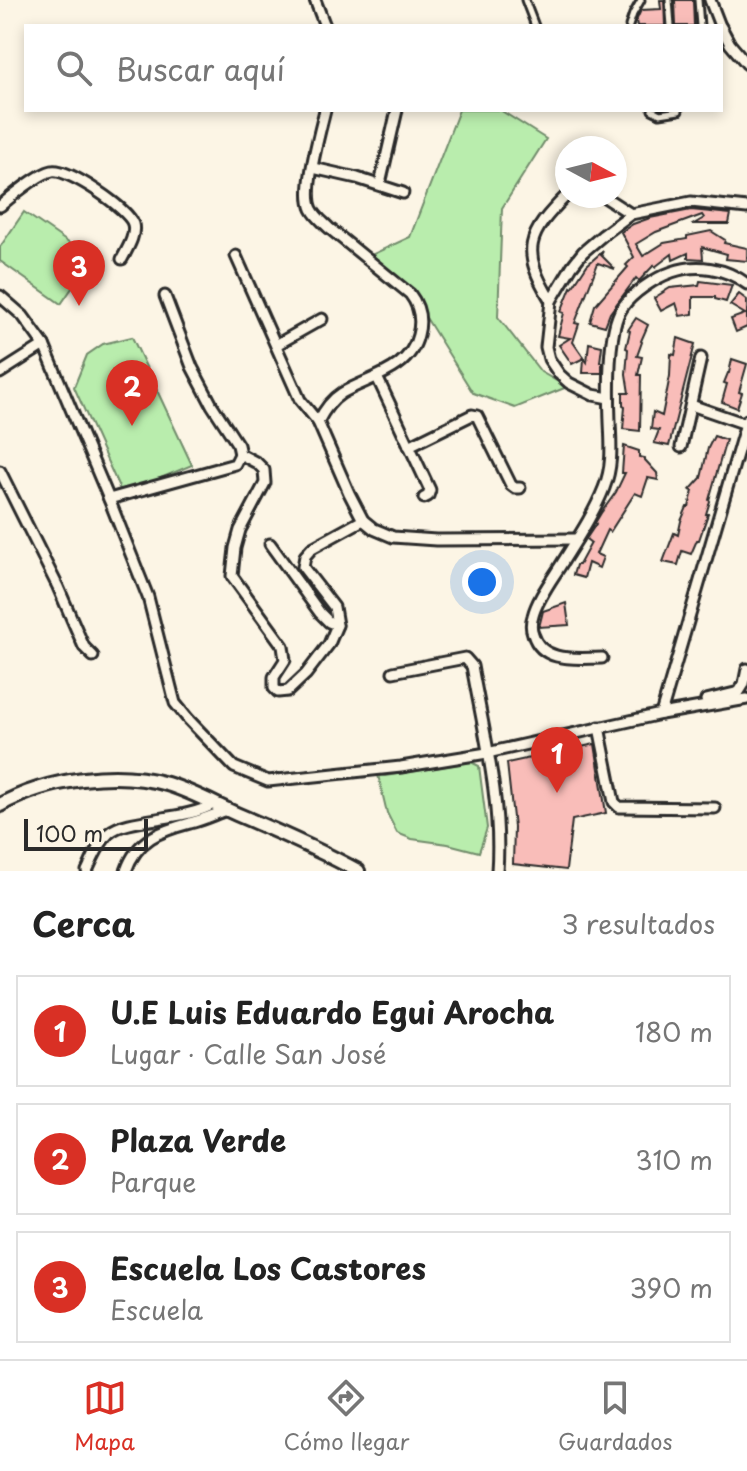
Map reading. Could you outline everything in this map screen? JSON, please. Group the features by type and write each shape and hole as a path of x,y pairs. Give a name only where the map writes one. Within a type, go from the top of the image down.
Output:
{"street":[{"path":"315,0 324,24"},
{"path":"710,0 720,24"},
{"path":"723,31 747,64"},
{"path":"318,422 334,399 405,360 417,342 421,324 416,303 410,294 349,245 311,207 309,193 314,153 324,112"},
{"path":"380,184 397,112"},
{"path":"313,168 380,184 403,193"},
{"path":"0,206 46,173 55,170 67,173 99,192 130,217 134,232 122,259"},
{"path":"609,398 593,395 569,383 549,359 546,347 551,301 572,266 583,252 631,214 691,202 747,208"},
{"path":"551,301 538,279 531,253 532,242 544,218 555,207"},
{"path":"622,208 631,214"},
{"path":"236,256 300,400 318,422 363,520 374,529 393,537 436,540 577,539"},
{"path":"602,658 561,658 551,655 543,650 533,634 532,623 533,613 603,492 610,473 609,398 613,343 621,309 630,298 663,275 678,270 716,270 747,284"},
{"path":"0,296 23,316 44,345 148,597 175,703 234,767 268,781 401,767 487,753 661,714 747,699"},
{"path":"109,499 235,464 240,454 238,445 192,367 165,296"},
{"path":"276,345 322,319"},
{"path":"0,373 44,345"},
{"path":"681,447 701,358"},
{"path":"377,377 430,490 424,498"},
{"path":"661,714 747,422 691,405"},
{"path":"409,446 472,415 477,416 511,485 520,488"},
{"path":"240,454 264,470 265,483 240,530 232,576 283,646 285,660 274,677 274,688 278,692 288,691 306,674 329,644 337,625 334,607 303,567 305,556 312,548 363,520"},
{"path":"0,471 84,647 93,656"},
{"path":"270,544 320,613 337,625"},
{"path":"393,672 465,658 472,666 497,817 497,871"},
{"path":"661,714 687,703 739,692 747,669"},
{"path":"599,727 614,802 619,807 715,808"},
{"path":"0,805 60,784 98,777 129,777 169,785 316,848 358,871"},
{"path":"87,871 112,830 124,825 190,814 213,804"},
{"path":"126,871 143,843 166,829 227,810"}],"lane":[{"path":"525,0 534,24"},
{"path":"631,24 641,0"},
{"path":"669,0 671,24"},
{"path":"698,0 700,24"}],"green space":[{"path":"458,112 503,112 546,139 502,208 498,317 541,372 567,387 515,408 473,393 425,316 371,255 410,237"},
{"path":"24,212 92,259 61,304 0,261 0,247"},
{"path":"132,337 192,465 122,494 74,387 87,355 103,344"},
{"path":"471,762 479,766 487,828 479,852 412,839 397,833 387,813 378,775"}],"building":[{"path":"660,0 664,0 665,24 637,24 641,10 661,9"},
{"path":"675,0 693,0 694,24 676,24"},
{"path":"691,210 731,214 729,224 694,224 704,218 702,215 656,232 636,244 643,256 664,243 711,231 725,240 724,243 747,248 747,261 726,259 727,254 702,247 703,259 688,258 688,253 673,260 672,254 654,265 639,281 636,278 610,313 605,326 590,322 595,305 634,257 621,232 650,218"},
{"path":"603,251 601,255 615,269 598,263 575,323 579,324 573,342 584,358 572,364 559,345 570,338 558,336 564,313 561,312 571,287 587,265"},
{"path":"700,281 732,285 726,302 715,297 693,297 693,314 680,316 676,303 661,311 654,298 670,288 699,285"},
{"path":"739,294 747,300 747,327 736,332 731,319 745,314 730,305"},
{"path":"636,318 648,325 637,356 642,357 638,375 641,375 640,431 623,429 623,393 629,393 626,374 628,330"},
{"path":"678,338 695,344 669,446 654,443 659,430 651,429 653,412 662,416 671,354 675,355"},
{"path":"589,343 602,346 602,373 583,373"},
{"path":"732,359 747,364 737,408 722,402"},
{"path":"714,436 726,440 699,540 691,554 682,551 678,565 663,562 674,533 678,535 689,507 693,491 690,490 701,478"},
{"path":"624,446 639,451 639,457 645,458 657,473 658,480 648,478 642,496 635,493 610,532 607,530 596,554 603,557 599,568 588,563 584,578 573,575 591,543 586,539 625,473 622,473"},
{"path":"566,603 569,625 539,627 543,611"},
{"path":"595,744 606,813 572,820 566,870 513,864 514,827 507,763"}],"place":[{"name":"Escuela Los Castores","path":"79,306"},
{"name":"Plaza Verde","path":"132,426"},
{"name":"U.E Luis Eduardo Egui Arocha","path":"557,793"}]}
